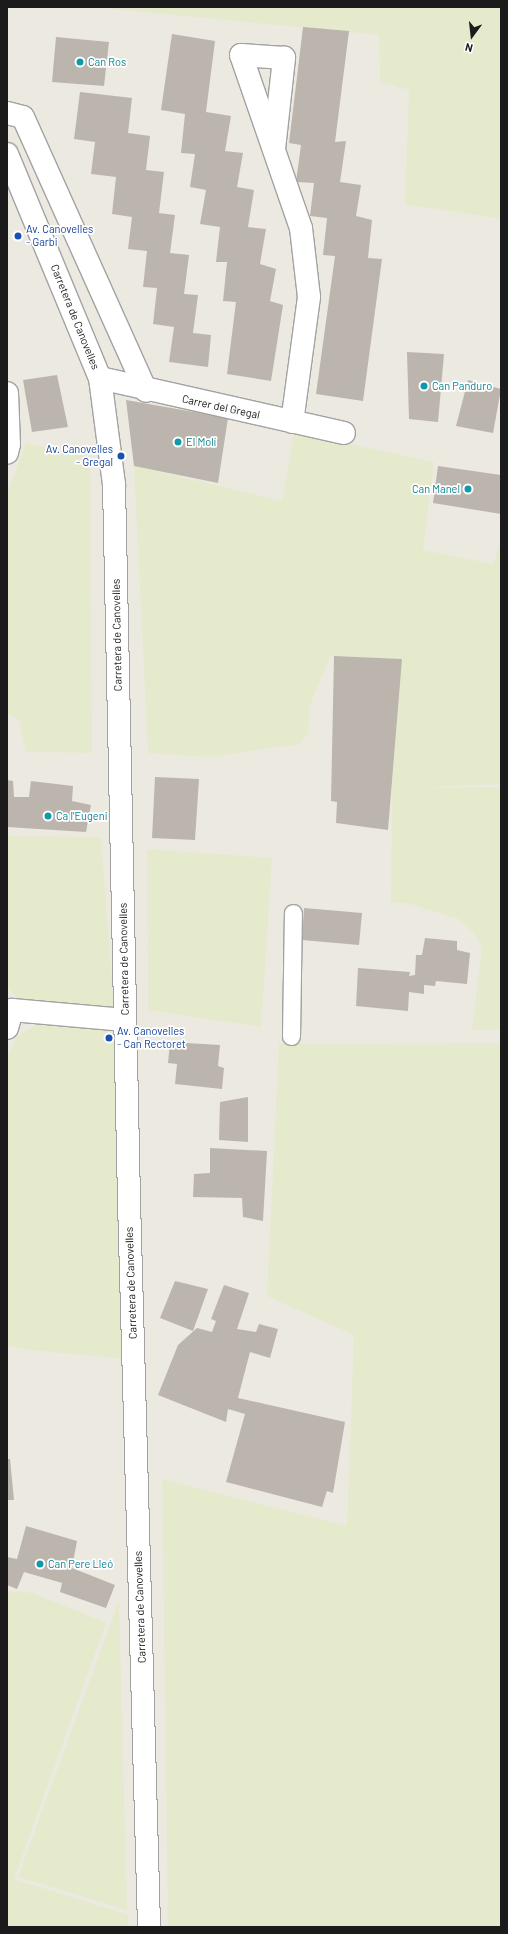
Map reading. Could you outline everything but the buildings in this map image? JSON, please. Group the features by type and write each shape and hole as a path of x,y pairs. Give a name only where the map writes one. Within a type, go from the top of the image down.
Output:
{"street":[{"path":"7,113 23,116 146,390"},
{"path":"274,149 301,228 309,297 292,422"},
{"name":"Carretera de Canovelles","path":"7,154 100,378 114,484 125,1020 149,1927"},
{"name":"Carrer del Gregal","path":"100,378 146,390 344,433"},
{"path":"7,393 7,453"},
{"path":"9,1013 125,1020"}],"lane":[{"path":"291,1036 293,913"}],"green space":[{"path":"94,7 501,7 501,219 405,204 409,90 380,82 379,35"},
{"path":"294,432 434,462 423,550 493,564 501,540 501,784 414,788 501,787 501,1030 472,1030 482,948 475,935 459,919 407,903 391,903 392,789 401,659 330,656 310,705 308,733 300,744 209,757 148,753 134,466 282,501"},
{"path":"26,443 90,457 92,753 26,752 19,720 7,713 7,494"},
{"path":"7,836 101,837 114,1009 27,1002 16,997 9,989 7,980"},
{"path":"147,849 272,858 261,1027 148,1010"},
{"path":"40,1023 115,1030 125,1359 31,1350 7,1345 7,1056 17,1036"},
{"path":"501,1043 501,1927 168,1927 162,1479 347,1526 354,1335 267,1296 279,1044"},
{"path":"7,1591 33,1593 106,1623 14,1879 128,1915 128,1927 7,1927"},
{"path":"119,1601 127,1910 18,1877"}],"place":[{"name":"Can Ros","path":"80,62"},
{"name":"Av. Canovelles - Garbi","path":"18,236"},
{"name":"Can Panduro","path":"424,386"},
{"name":"El Molí","path":"178,442"},
{"name":"Av. Canovelles - Gregal","path":"121,456"},
{"name":"Can Manel","path":"468,489"},
{"name":"Ca l'Eugeni","path":"48,816"},
{"name":"Av. Canovelles - Can Rectoret","path":"109,1038"},
{"name":"Can Pere Lleó","path":"40,1564"}]}
